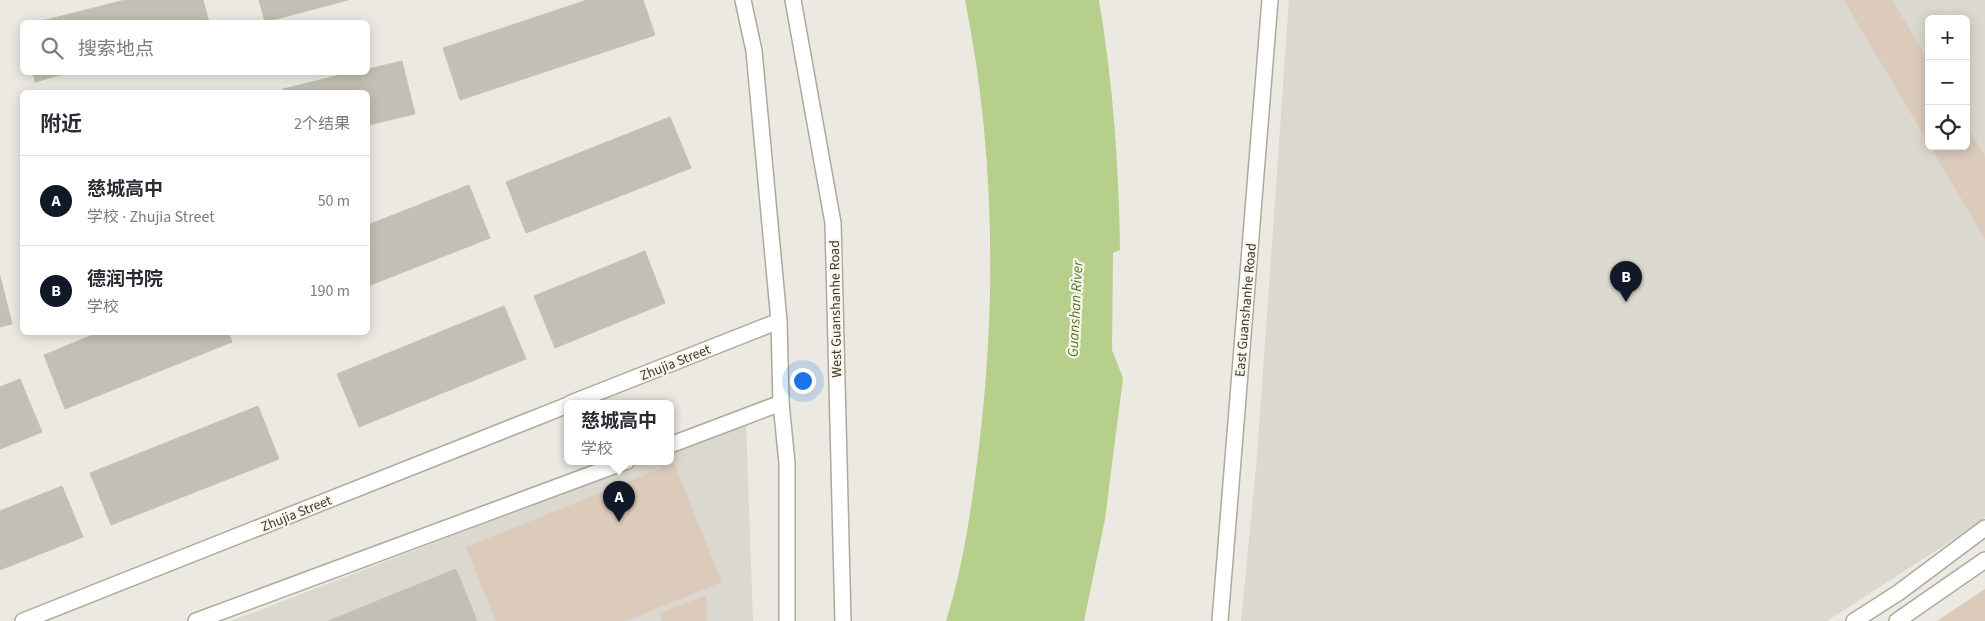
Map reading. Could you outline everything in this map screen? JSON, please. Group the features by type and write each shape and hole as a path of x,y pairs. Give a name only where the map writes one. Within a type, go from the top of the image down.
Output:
{"street":[{"path":"743,0 754,51 779,321 781,404 787,463 787,621"},
{"name":"West Guanshanhe Road","path":"794,0 833,223 844,621"},
{"name":"East Guanshanhe Road","path":"1220,621 1270,0"},
{"name":"Zhujia Street","path":"579,400 779,321"},
{"path":"674,444 781,404"},
{"name":"Zhujia Street","path":"24,621 564,406"},
{"path":"196,621 616,465"},
{"path":"1854,621 1898,593 1985,528"},
{"path":"1898,621 1985,560"}],"shaded area":[{"path":"1289,0 1985,0 1985,517 1827,621 1241,621 1257,457"},
{"path":"1844,0 1892,0 1925,54 1925,137"},
{"path":"1970,132 1985,156 1985,239 1932,150 1970,150"},
{"path":"746,422 753,621 231,621 636,465 674,465 674,449"},
{"path":"674,463 722,582 625,621 496,621 466,547 669,465 674,465"},
{"path":"1985,589 1985,621 1937,621"},
{"path":"706,595 707,621 661,621 660,613"}],"water":[{"name":"Guanshan River","path":"965,0 1099,0 1112,93 1118,187 1120,250 1113,253 1112,350 1123,378 1105,519 1084,621 946,621 962,560 975,476 984,398 990,284 990,227 982,113 975,56"}],"building":[{"path":"125,0 203,0 208,20 46,20"},
{"path":"259,0 348,0 273,20 264,20"},
{"path":"587,0 643,0 655,35 460,100 443,48"},
{"path":"402,61 415,114 370,125 370,90 283,89 341,75 370,75 370,69"},
{"path":"34,75 60,75 35,82"},
{"path":"670,117 691,168 526,233 506,182"},
{"path":"469,185 490,238 370,285 370,224"},
{"path":"645,251 665,303 555,348 534,296"},
{"path":"0,276 12,324 0,327"},
{"path":"504,306 526,359 359,427 337,374"},
{"path":"93,335 229,335 232,342 65,409 44,355"},
{"path":"20,379 42,432 0,449 0,387"},
{"path":"258,406 279,459 111,525 90,473"},
{"path":"62,486 83,537 0,570 0,511"},
{"path":"456,569 477,621 328,621"}],"place":[{"name":"德润书院","path":"1626,302"},
{"name":"慈城高中","path":"619,522"}]}
